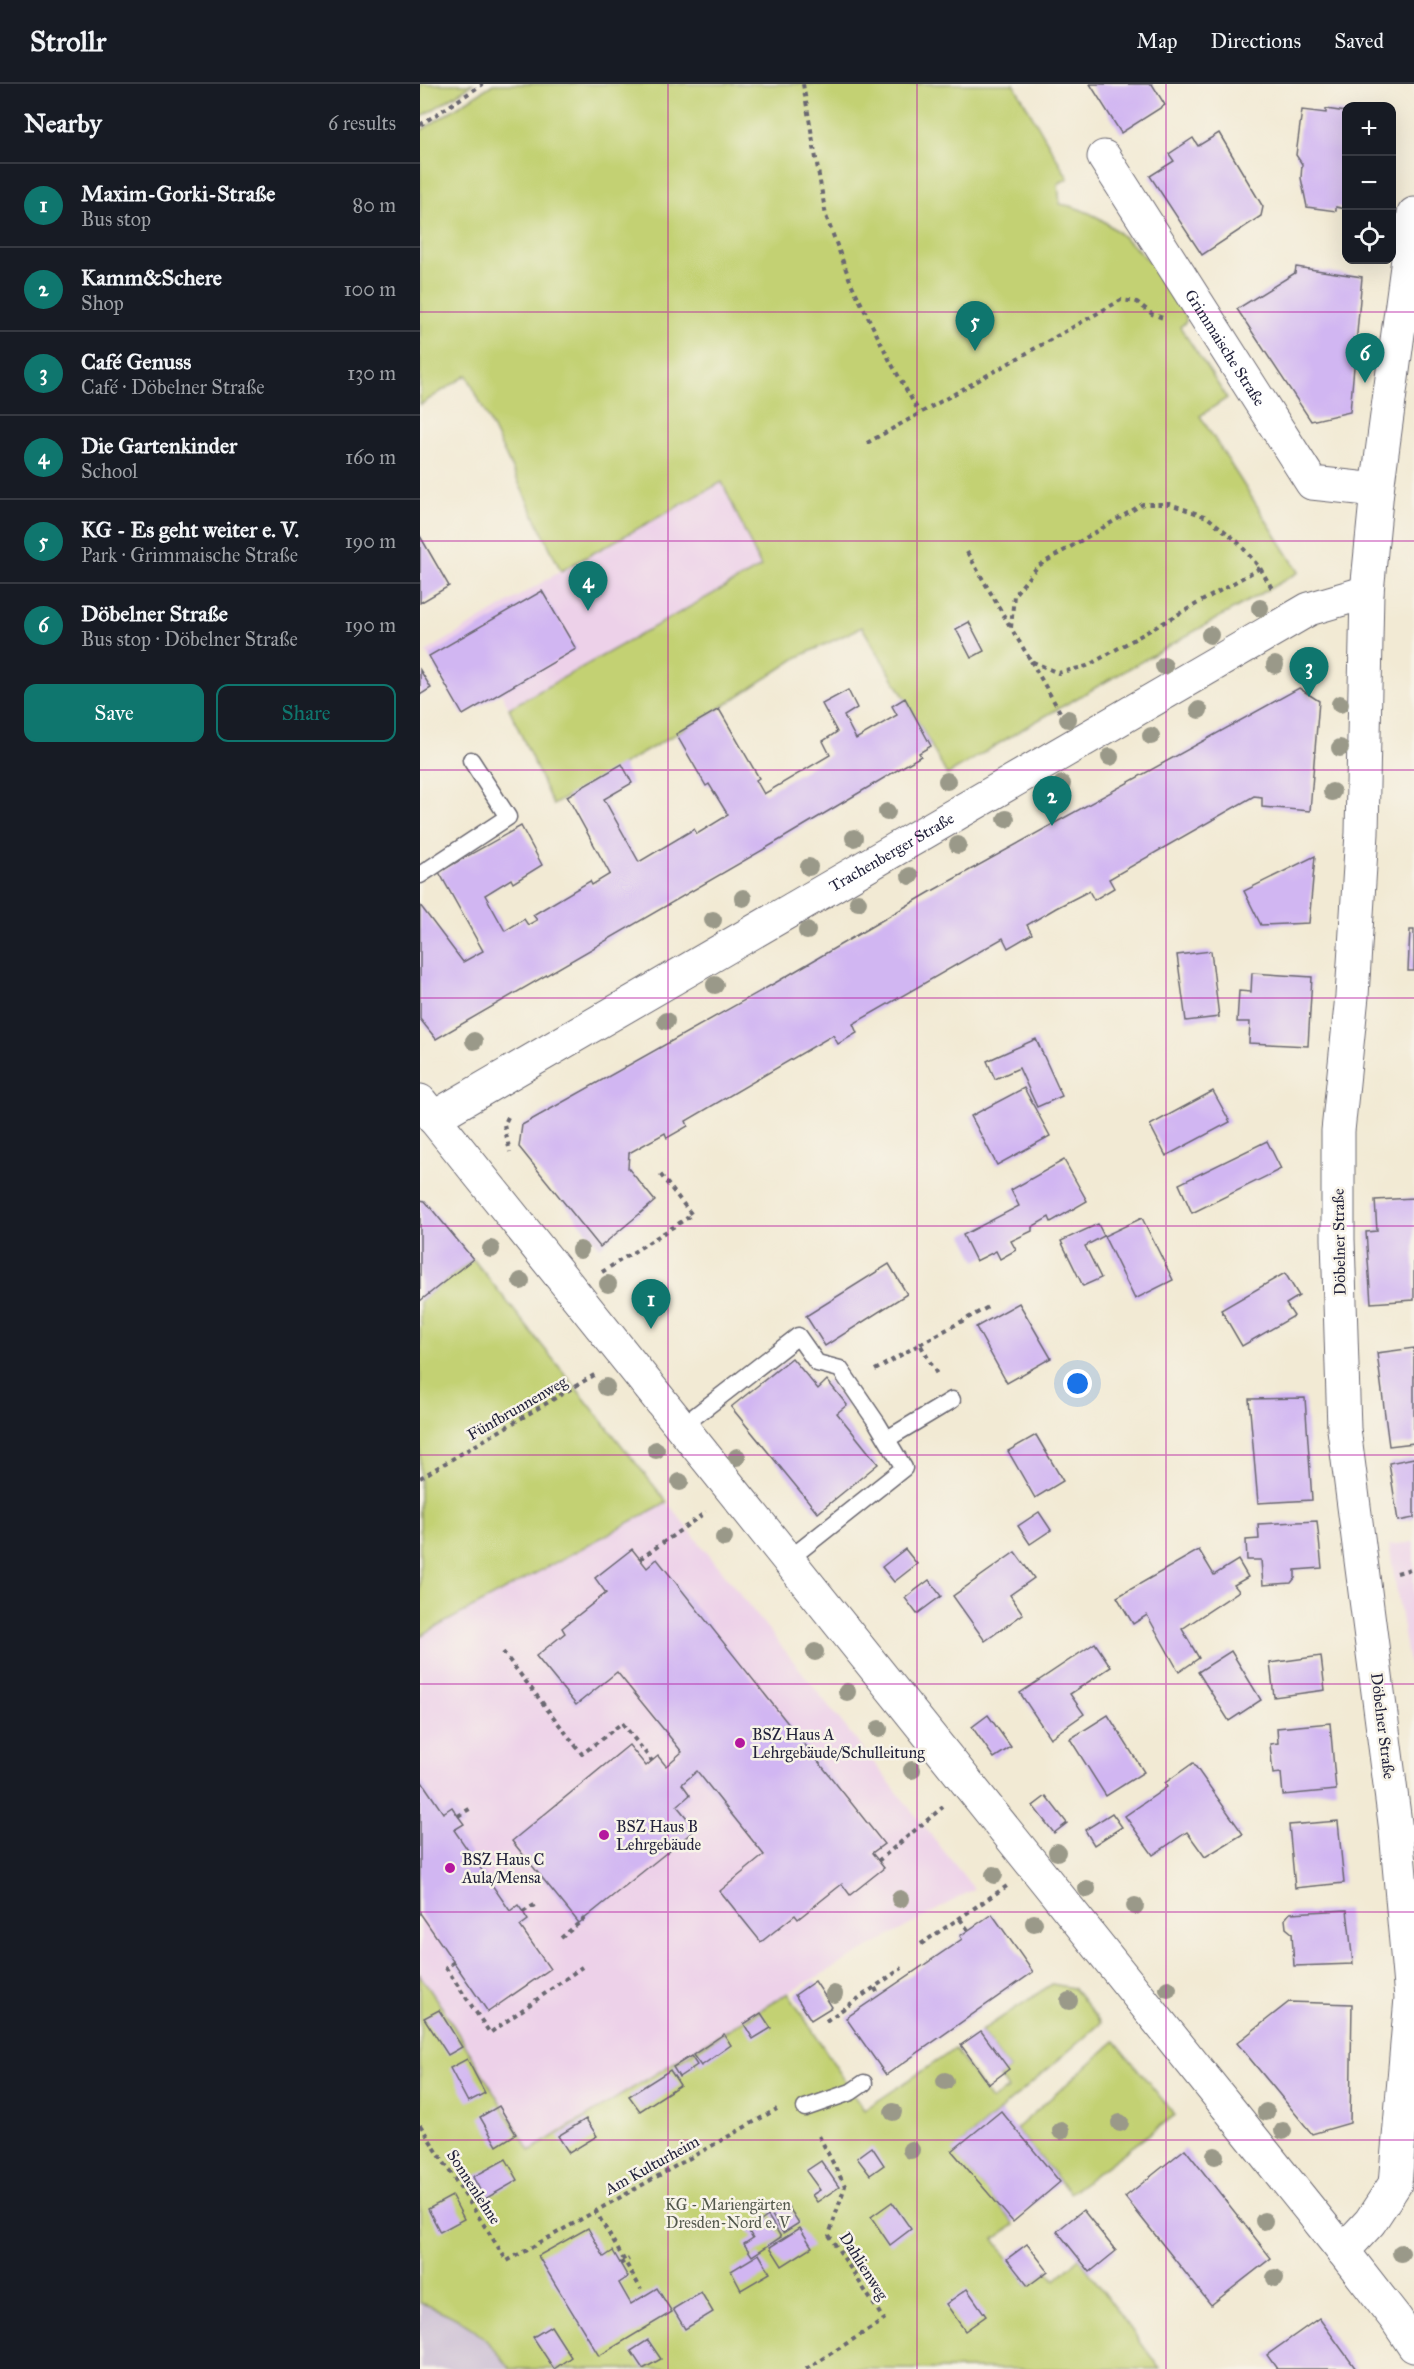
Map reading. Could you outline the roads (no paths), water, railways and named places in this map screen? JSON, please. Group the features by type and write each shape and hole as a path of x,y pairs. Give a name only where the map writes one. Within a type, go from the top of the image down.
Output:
{"street":[{"name":"Grimmaische Straße","path":"1104,157 1312,483 1377,490"},
{"name":"Döbelner Straße","path":"1343,2251 1370,2222 1395,2184 1411,1998 1405,1830 1344,1429 1338,1239 1338,1131 1352,996 1362,833 1367,592 1377,490 1414,214"},
{"name":"Trachenberger Straße","path":"424,1114 1078,744 1309,609 1367,592"},
{"path":"424,1114 493,1193 681,1426 1343,2251 1414,2346"}],"lane":[{"path":"420,876 508,817 471,760"},
{"path":"681,1426 798,1336 818,1363 840,1369 904,1468 788,1560"},
{"path":"887,1439 952,1400"},
{"path":"805,2108 851,2092 864,2083"}],"place":[{"name":"KG - Es geht weiter e. V.","path":"975,351"},
{"name":"Döbelner Straße","path":"1365,383"},
{"name":"Die Gartenkinder","path":"588,611"},
{"name":"Café Genuss","path":"1309,697"},
{"name":"Kamm&Schere","path":"1052,826"},
{"name":"Maxim-Gorki-Straße","path":"651,1329"},
{"name":"BSZ Haus A Lehrgebäude/Schulleitung","path":"740,1743"},
{"name":"BSZ Haus B Lehrgebäude","path":"604,1835"},
{"name":"BSZ Haus C Aula/Mensa","path":"450,1868"}],"park label":[{"name":"KG - Mariengärten Dresden-Nord e. V","path":"728,2213"}]}
